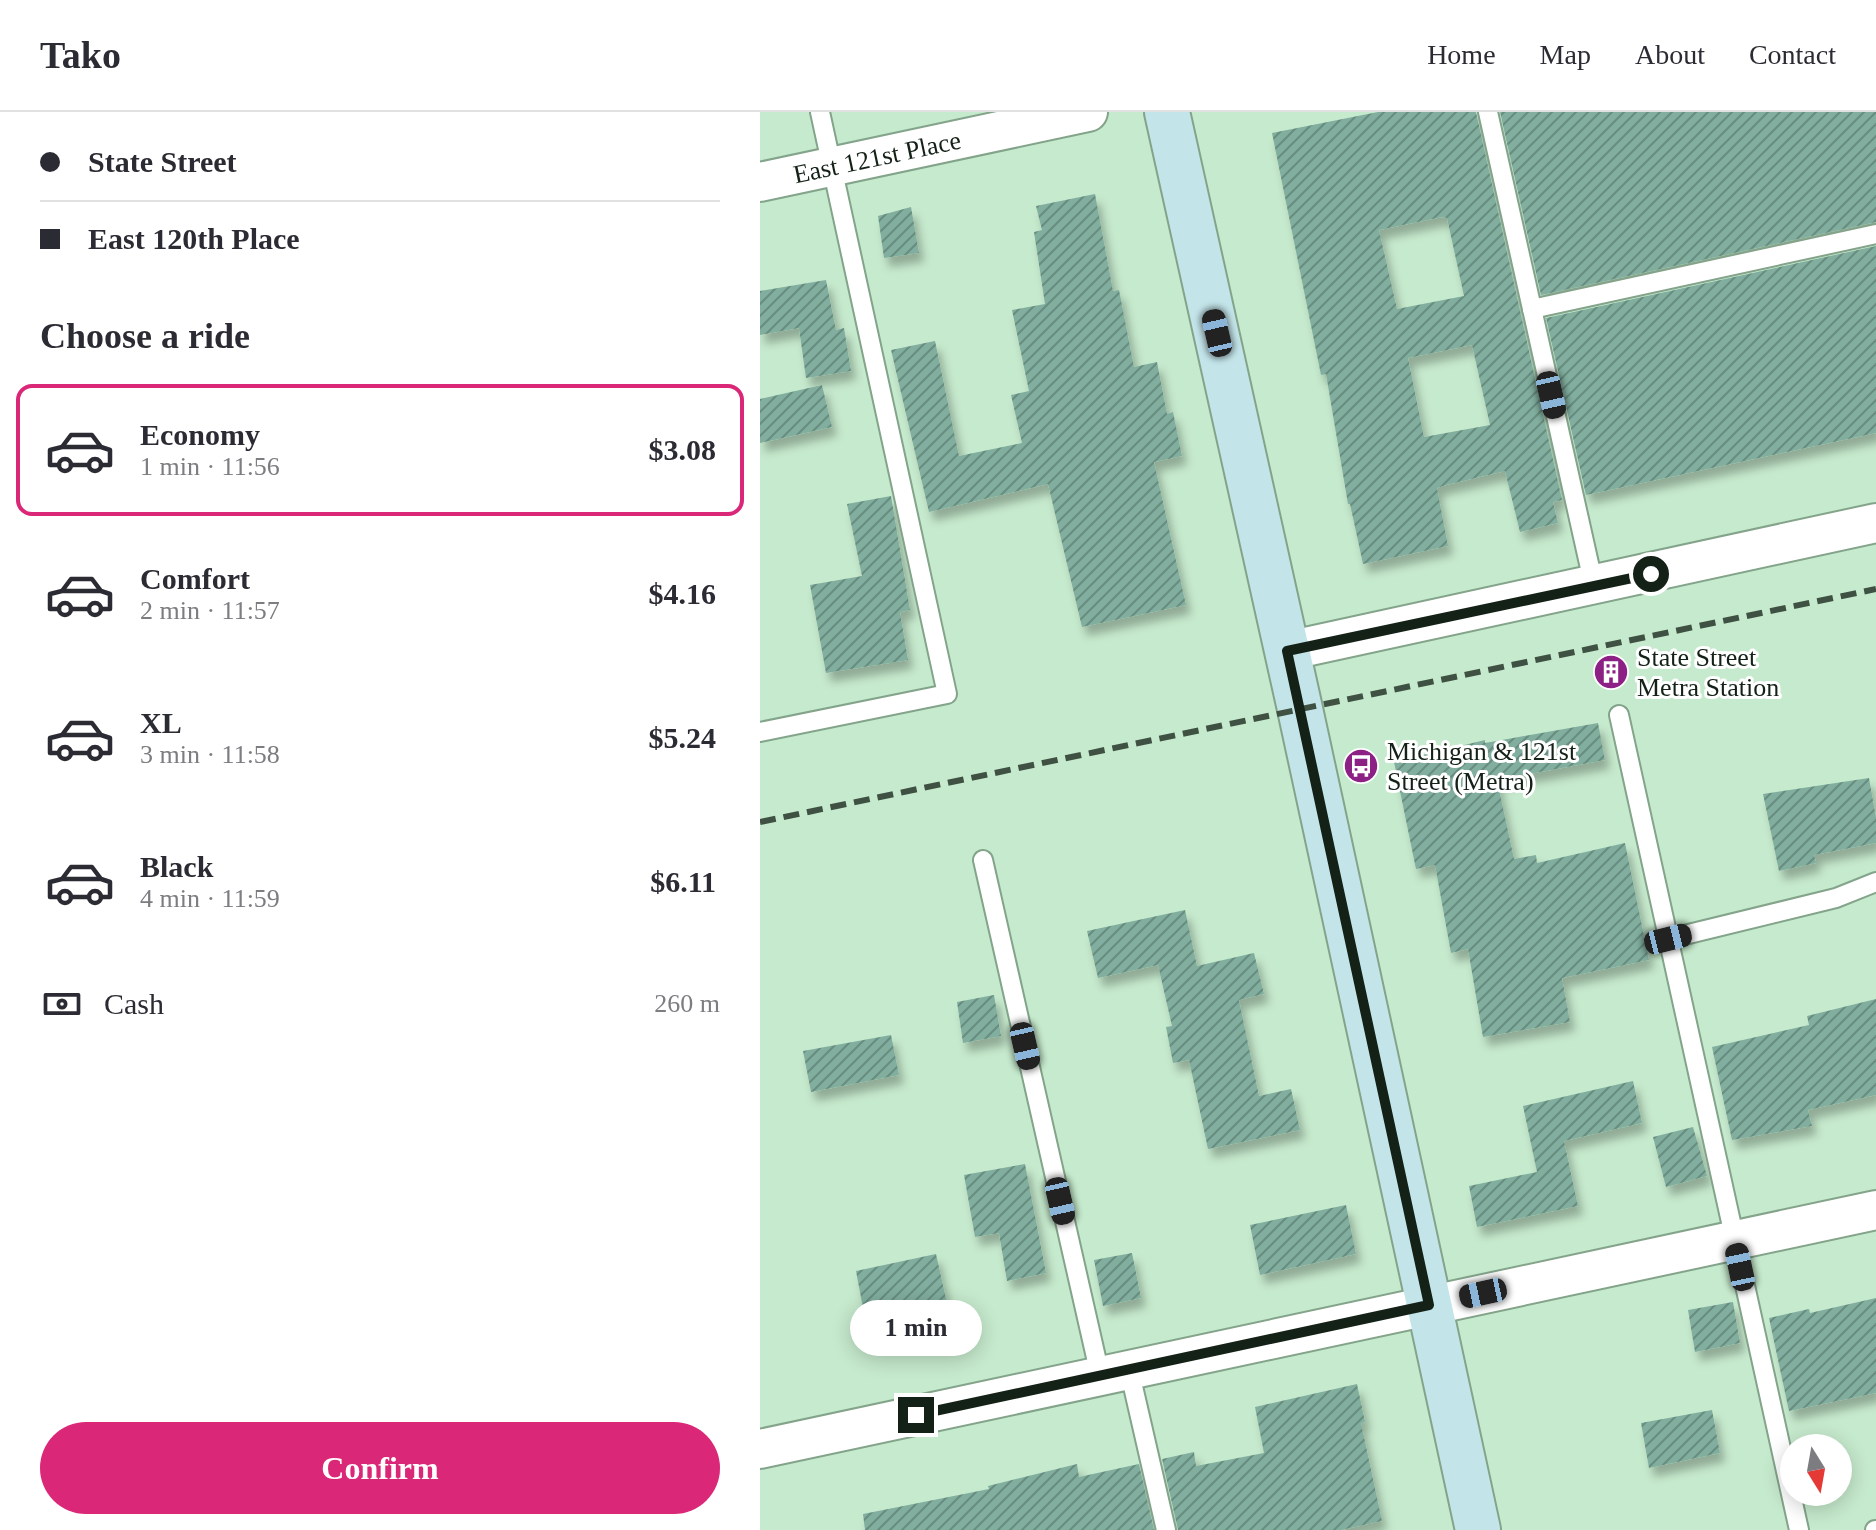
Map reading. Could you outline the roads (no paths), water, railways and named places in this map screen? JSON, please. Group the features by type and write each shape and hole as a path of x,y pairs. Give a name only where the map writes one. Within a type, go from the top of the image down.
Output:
{"main road":[{"path":"1167,112 1478,1530"}],"street":[{"name":"East 121st Place","path":"760,182 1088,112"},
{"path":"1287,651 1876,523"},
{"path":"761,1446 1876,1210"}],"lane":[{"path":"760,732 947,694 820,112"},
{"path":"1488,112 1594,586"},
{"path":"1532,309 1876,234"},
{"path":"1619,715 1799,1530"},
{"path":"983,860 1114,1372 1166,1530"},
{"path":"1668,939 1836,898 1876,882"}],"railway":[{"path":"760,822 1876,589"}],"place":[{"name":"State Street Metra Station","path":"1611,672"},
{"name":"Michigan & 121st Street (Metra)","path":"1361,766"}]}
